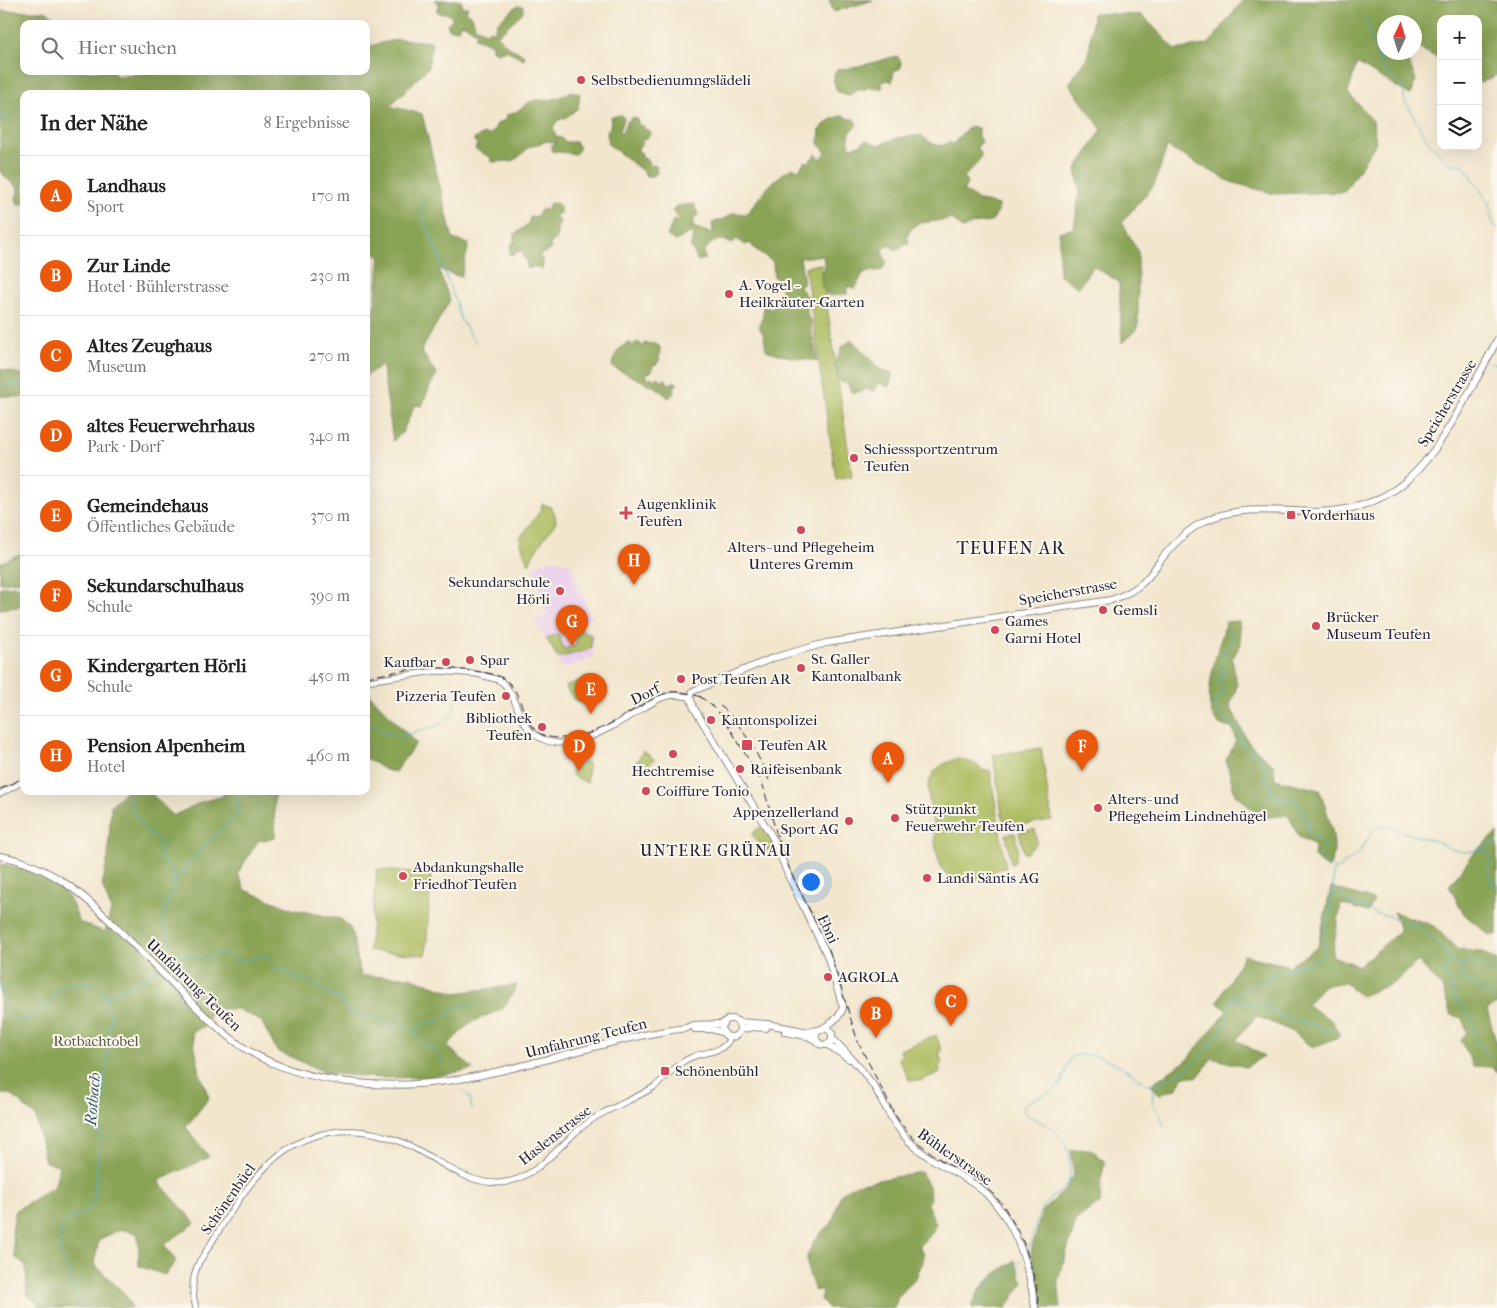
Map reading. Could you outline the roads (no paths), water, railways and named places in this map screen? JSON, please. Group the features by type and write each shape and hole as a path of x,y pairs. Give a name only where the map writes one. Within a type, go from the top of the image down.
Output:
{"main road":[{"name":"Speicherstrasse","path":"690,697 693,691 702,687 773,658 811,646 1111,600 1131,592 1141,584 1170,548 1184,535 1217,516 1250,510 1334,511 1353,508 1376,500 1404,484 1426,462 1449,429 1497,340"},
{"name":"Ebni","path":"690,697 694,708 774,840 789,877 830,962 842,1004 842,1010 836,1018 831,1039"},
{"name":"Umfahrung Teufen","path":"0,856 41,868 63,881 88,900 206,1017 250,1052 274,1064 319,1077 366,1084 420,1085 454,1081 499,1073 622,1040 693,1026 724,1024"},
{"path":"816,1040 820,1029 836,1018"},
{"path":"730,1019 738,1022 758,1022 801,1031 820,1029 828,1028 831,1039 822,1045 808,1036 769,1028 752,1027 740,1030 736,1035 730,1037 724,1033 724,1024 730,1019"},
{"path":"738,1022 740,1030"},
{"name":"Umfahrung Teufen","path":"686,1028 711,1029 724,1033"},
{"name":"Bühlerstrasse","path":"831,1039 854,1062 873,1086 897,1127 909,1141 924,1155 976,1185 999,1208 1014,1233 1021,1250 1031,1283 1035,1308"}],"street":[{"name":"Dorf","path":"370,680 436,670 477,674 500,681 511,691 521,716 529,728 539,737 556,742 593,737 661,698 673,695 690,697"},
{"path":"0,794 20,783"},
{"name":"Haslenstrasse","path":"411,1146 468,1178 497,1183 513,1180 538,1167 585,1124 655,1086 687,1059 721,1049 730,1037"},
{"name":"Schönenbüel","path":"196,1308 192,1286 199,1262 251,1183 261,1171 287,1149 318,1135 345,1130 376,1133 411,1146"}],"waterway":[{"path":"1365,16 1381,66 1403,88 1405,102 1428,141 1448,163 1463,165 1470,174 1489,203 1493,225 1497,227"},
{"path":"0,116 11,117"},
{"path":"422,200 421,214 435,246 460,318 475,342"},
{"path":"1491,362 1497,365"},
{"path":"0,386 20,383"},
{"path":"1228,628 1233,641 1223,651 1224,663 1220,668 1225,673 1217,679 1225,693 1214,701 1215,706 1221,716 1237,726 1244,747 1260,756 1263,765 1269,768 1264,780 1271,787 1270,793 1277,795 1277,799 1296,800 1308,823 1307,829 1313,837 1319,837 1325,846 1320,857 1335,870"},
{"path":"370,723 391,734 407,735 441,724 452,713 455,701"},
{"path":"132,795 130,802 136,819 159,841 160,858 173,873 174,881"},
{"path":"158,964 169,955 169,941 163,921 166,902 174,890 174,881 199,851 240,812 237,802 240,795"},
{"path":"1025,1256 1042,1208 1047,1201 1067,1184 1070,1178 1070,1171 1069,1155 1062,1139 1043,1123 1025,1114 1023,1106 1057,1088 1062,1081 1071,1058 1079,1055 1090,1055 1108,1060 1147,1084 1159,1084 1192,1066 1221,1031 1228,1014 1230,999 1235,994 1277,973 1314,961 1323,955 1325,926 1330,915 1333,894 1333,874 1335,870 1359,853 1372,832 1380,826 1388,825 1399,831 1435,841 1453,850 1465,852 1482,850 1497,841"},
{"path":"1482,850 1491,854 1488,871 1491,875 1491,883 1497,886"},
{"path":"1333,894 1341,894 1346,900 1357,906 1364,906 1376,914 1389,916 1409,925 1416,925 1442,947 1450,960 1443,970 1446,978 1452,985 1451,988 1457,1002 1472,1018 1475,1039 1487,1054 1497,1060"},
{"path":"169,955 187,954 205,959 220,953 243,961 267,955 278,970 287,971 296,979 308,980 339,998 348,1011 356,1014 371,1014 385,1023 395,1027 408,1026 415,1032 423,1024 435,1022 459,1006 479,1004"},
{"path":"1450,960 1459,965 1463,978 1493,996"},
{"path":"1459,965 1469,962 1478,963 1483,968 1497,972"},
{"path":"104,995 125,989 137,983 154,969"},
{"name":"Rotbach","path":"0,983 5,1007 14,1021 29,1018 51,1001 63,986 82,981 90,982 104,995 111,1014 94,1203 86,1211 65,1222 59,1238 62,1258 76,1291 79,1308"},
{"path":"1231,999 1265,1006 1269,1011 1331,1032"},
{"path":"415,1032 424,1045 434,1049 443,1063"},
{"path":"1154,1086 1152,1103 1159,1112 1164,1126"},
{"path":"462,1090 470,1098 472,1109"},
{"path":"978,1308 988,1282 1007,1276 1021,1261"}],"railway":[{"path":"370,676 411,669 432,668 449,668 497,675 512,686 530,724 546,736 560,738 582,735 602,728 667,693 683,692 704,698"},
{"path":"699,696 710,704 725,720 762,782 776,832 791,873 828,946 858,1042 894,1113 916,1141 938,1158 979,1182 1003,1205 1019,1232 1026,1249 1036,1285 1039,1308"},
{"path":"720,706 727,711 741,729 755,751 769,780"},
{"path":"0,789 20,779"}],"place":[{"name":"Selbstbedienumngslädeli","path":"581,80"},
{"name":"A. Vogel - Heilkräuter-Garten","path":"729,294"},
{"name":"Schiesssportzentrum Teufen","path":"854,458"},
{"name":"Augenklinik Teufen","path":"626,513"},
{"name":"Vorderhaus","path":"1291,515"},
{"name":"Alters- und Pflegeheim Unteres Gremm","path":"801,530"},
{"name":"Pension Alpenheim","path":"634,585"},
{"name":"Sekundarschule Hörli","path":"560,591"},
{"name":"Gemsli","path":"1103,610"},
{"name":"Brücker Museum Teufen","path":"1316,626"},
{"name":"Games Garni Hotel","path":"995,630"},
{"name":"Kindergarten Hörli","path":"572,646"},
{"name":"Spar","path":"470,660"},
{"name":"Kaufbar","path":"446,662"},
{"name":"St. Galler Kantonalbank","path":"801,668"},
{"name":"Post Teufen AR","path":"681,679"},
{"name":"Pizzeria Teufen","path":"506,696"},
{"name":"Gemeindehaus","path":"591,714"},
{"name":"Kantonspolizei","path":"711,720"},
{"name":"Bibliothek Teufen","path":"542,727"},
{"name":"Teufen AR","path":"747,745"},
{"name":"Hechtremise","path":"673,754"},
{"name":"Raifeisenbank","path":"740,769"},
{"name":"altes Feuerwehrhaus","path":"579,771"},
{"name":"Sekundarschulhaus","path":"1082,771"},
{"name":"Landhaus","path":"888,783"},
{"name":"Coiffure Tonio","path":"646,791"},
{"name":"Alters- und Pflegeheim Lindnehügel","path":"1098,808"},
{"name":"Stützpunkt Feuerwehr Teufen","path":"895,818"},
{"name":"Appenzellerland Sport AG","path":"849,821"},
{"name":"Abdankungshalle Friedhof Teufen","path":"403,876"},
{"name":"Landi Säntis AG","path":"927,878"},
{"name":"AGROLA","path":"828,977"},
{"name":"Altes Zeughaus","path":"951,1026"},
{"name":"Zur Linde","path":"876,1038"},
{"name":"Schönenbühl","path":"665,1071"}],"district":[{"name":"TEUFEN AR","path":"1011,548"},
{"name":"UNTERE GRÜNAU","path":"716,850"}],"park label":[{"name":"Rotbachtobel","path":"96,1041"}]}
